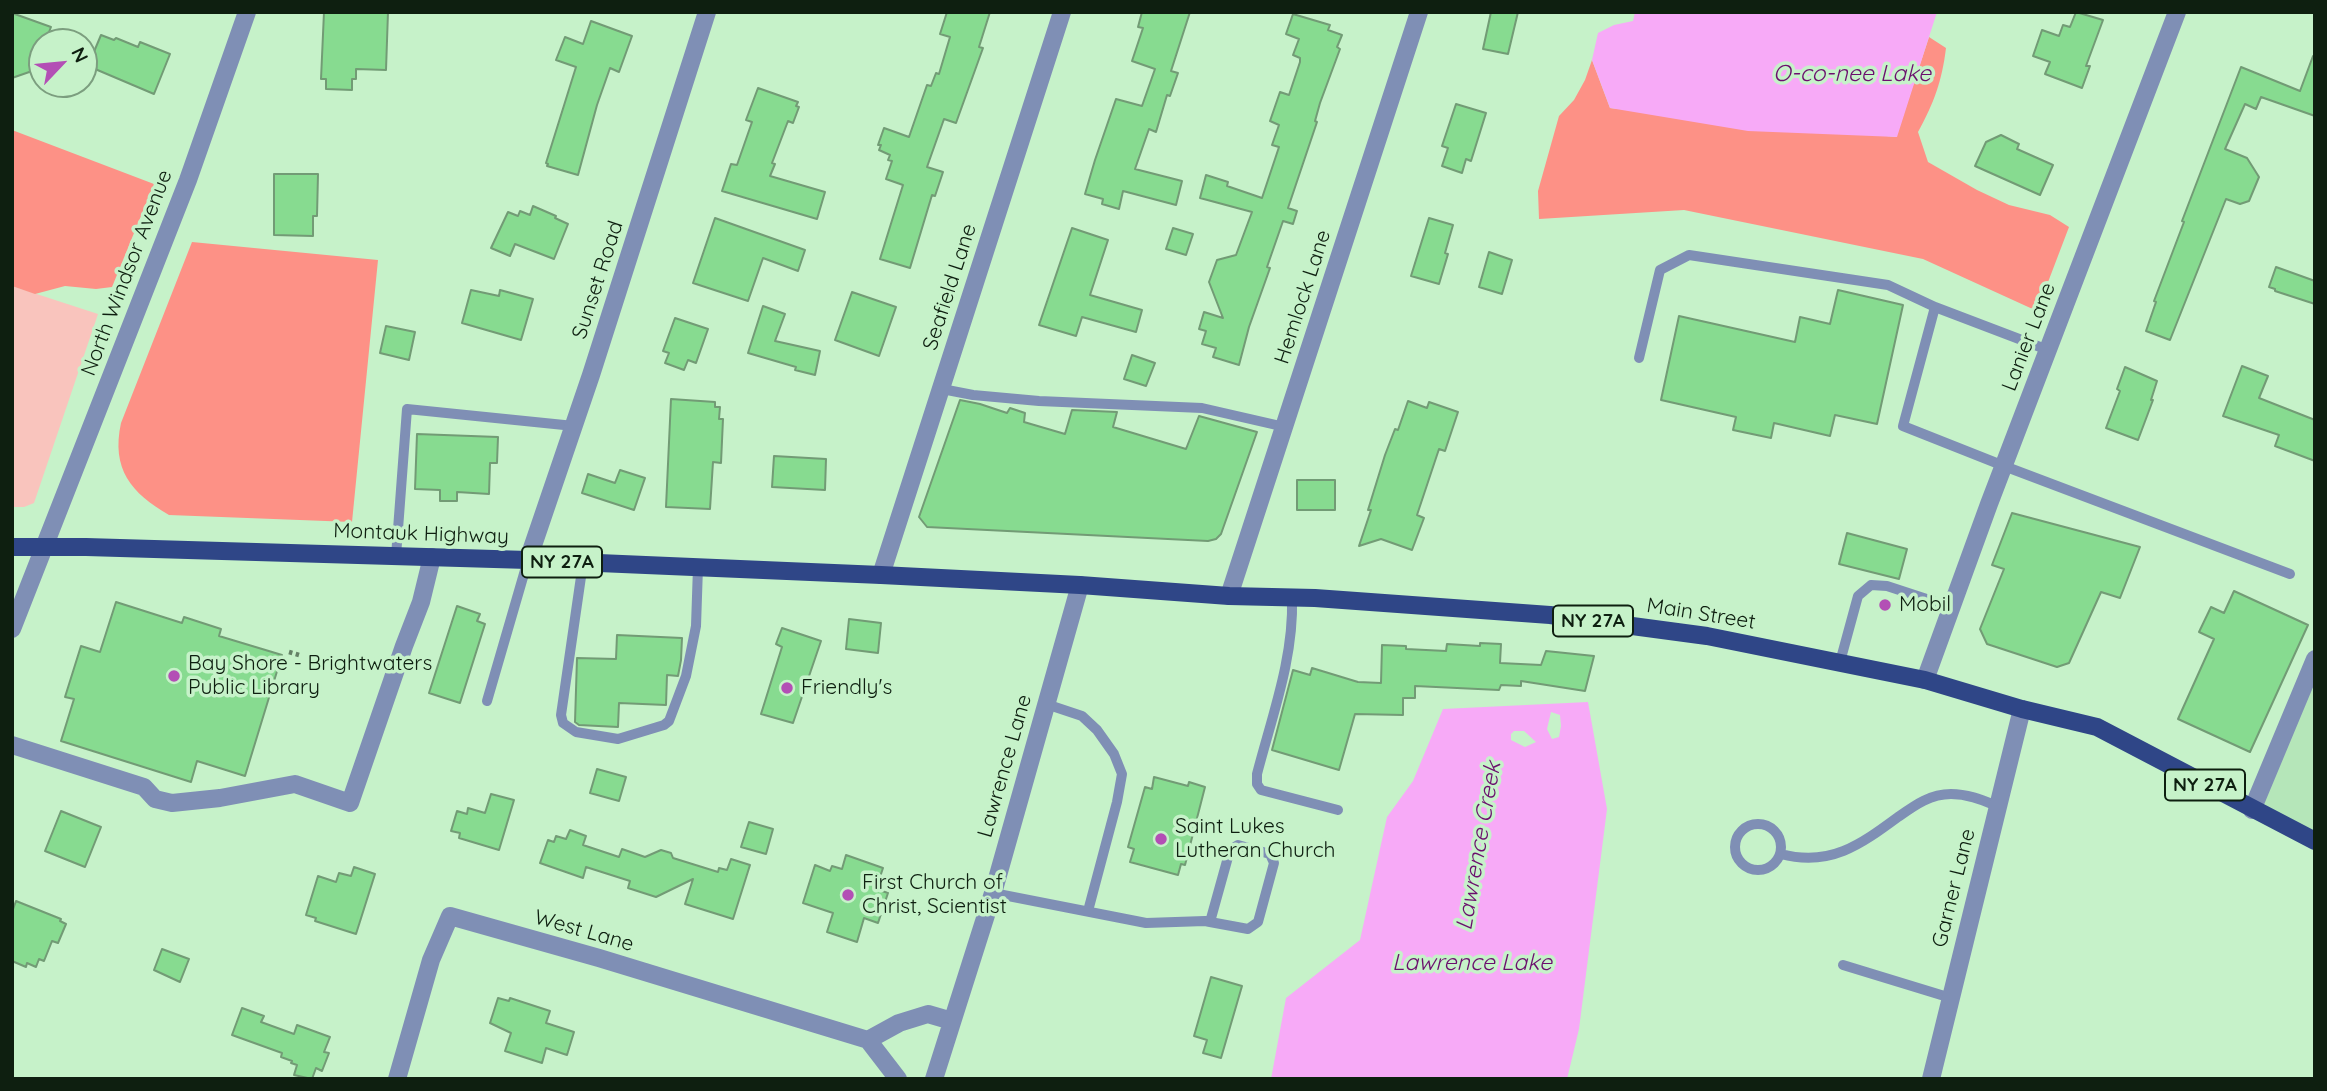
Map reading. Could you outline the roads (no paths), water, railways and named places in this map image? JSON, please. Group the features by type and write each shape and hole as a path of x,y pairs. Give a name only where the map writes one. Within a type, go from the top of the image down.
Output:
{"main road":[{"name":"Montauk Highway","path":"12,547 528,560 1080,585"},
{"name":"Main Street","path":"1080,585 1550,615 1707,636 1925,680 2022,709 2096,727 2252,810"},
{"name":"NY 27A","path":"2252,810 2315,841"}],"street":[{"name":"North Windsor Avenue","path":"12,629 188,180 247,12"},
{"name":"Sunset Road","path":"528,560 574,426 707,12"},
{"name":"Seafield Lane","path":"881,575 1062,12"},
{"name":"Hemlock Lane","path":"1229,596 1419,12"},
{"name":"Lanier Lane","path":"1925,680 2178,12"},
{"path":"12,745 144,787 155,799 172,803 220,798 295,784 350,803 421,603 432,557"},
{"name":"Lawrence Lane","path":"934,1079 993,893 1080,585"},
{"path":"2252,810 2315,659"},
{"name":"Garner Lane","path":"1931,1079 2022,709"},
{"name":"West Lane","path":"397,1079 431,960 450,916 868,1040"},
{"path":"898,1079 868,1040 899,1023 928,1014 952,1021"}],"lane":[{"path":"1639,358 1660,270 1689,255 1888,285 1936,307 2048,350"},
{"path":"1936,307 1903,426 2290,574"},
{"path":"942,389 973,395 1039,401 1202,408 1285,427"},
{"path":"396,556 407,408 574,426"},
{"path":"487,701 528,560"},
{"path":"583,563 561,715 563,723 576,732 618,738 664,725 673,712 686,676 695,626 698,567"},
{"path":"1840,662 1858,596 1871,585 1913,593 1951,607"},
{"path":"1292,598 1293,625 1257,783 1261,790 1338,810"},
{"path":"1046,704 1082,716 1090,723 1114,754 1122,774 1088,911"},
{"path":"1781,854 1793,857 1833,856 1872,836 1918,803 1933,797 1951,794 1974,796 1997,807"},
{"path":"1764,824 1776,830 1780,837 1781,854 1769,868 1754,870 1743,864 1737,856 1735,843 1738,834 1745,827 1764,824"},
{"path":"993,893 1146,923 1210,922 1248,929 1258,922 1274,863 1270,854 1237,845 1230,850 1210,922"},
{"path":"1843,965 1951,998"}],"water":[{"name":"O-co-nee Lake","path":"1635,12 1937,12 1897,137 1748,131 1610,108 1592,60 1598,33 1614,25 1633,21"},
{"name":"Lawrence Lake","path":"1588,702 1607,809 1579,1029 1567,1079 1271,1079 1286,998 1360,940 1387,817 1413,781 1443,709","holes":["1551,712 1560,715 1561,726 1559,737 1552,739 1547,729","1514,731 1524,731 1536,742 1525,747 1511,740"]}],"place":[{"name":"Mobil","path":"1885,605"},
{"name":"Bay Shore - Brightwaters Public Library","path":"174,676"},
{"name":"Friendly's","path":"787,688"},
{"name":"Saint Lukes Lutheran Church","path":"1161,839"},
{"name":"First Church of Christ, Scientist","path":"848,895"}],"water label":[{"name":"Lawrence Creek","path":"1479,846"}]}
